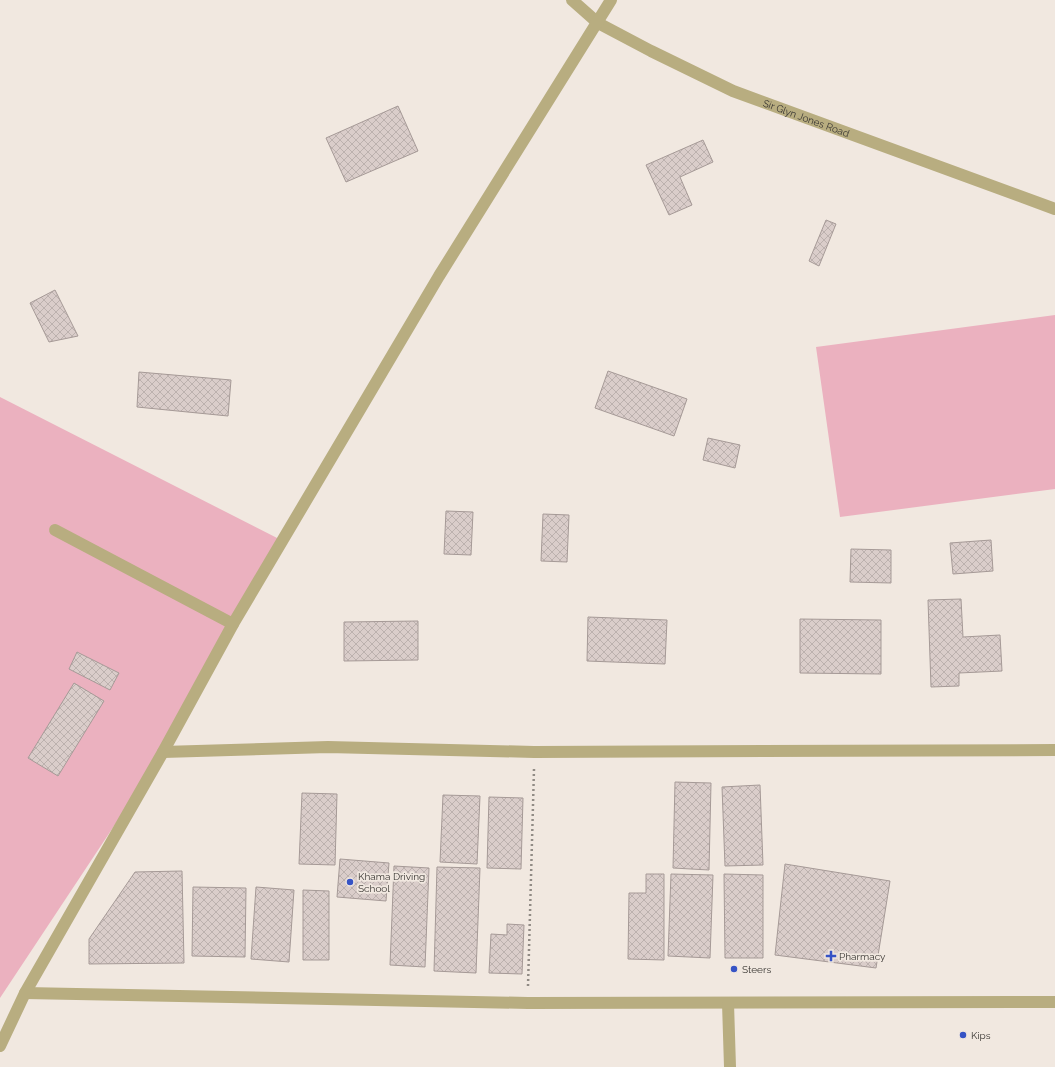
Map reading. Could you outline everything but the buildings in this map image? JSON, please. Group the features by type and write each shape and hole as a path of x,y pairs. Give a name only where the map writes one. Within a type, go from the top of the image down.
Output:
{"street":[{"name":"Sir Glyn Jones Road","path":"572,0 598,23 733,91 1055,209"},
{"path":"0,1046 26,993 163,752 233,624 439,276 611,0"},
{"path":"55,530 233,624"},
{"path":"163,752 328,747 534,752 1055,750"},
{"path":"26,993 528,1003 1055,1002"},
{"path":"728,1003 730,1067"}],"path":[{"path":"528,1003 534,752"}],"shaded area":[{"path":"1055,315 1055,489 840,517 816,347"},
{"path":"0,397 283,541 163,752 0,998"}],"place":[{"name":"Khama Driving School","path":"350,882"},
{"name":"Pharmacy","path":"831,956"},
{"name":"Steers","path":"734,969"},
{"name":"Kips","path":"963,1035"}]}
